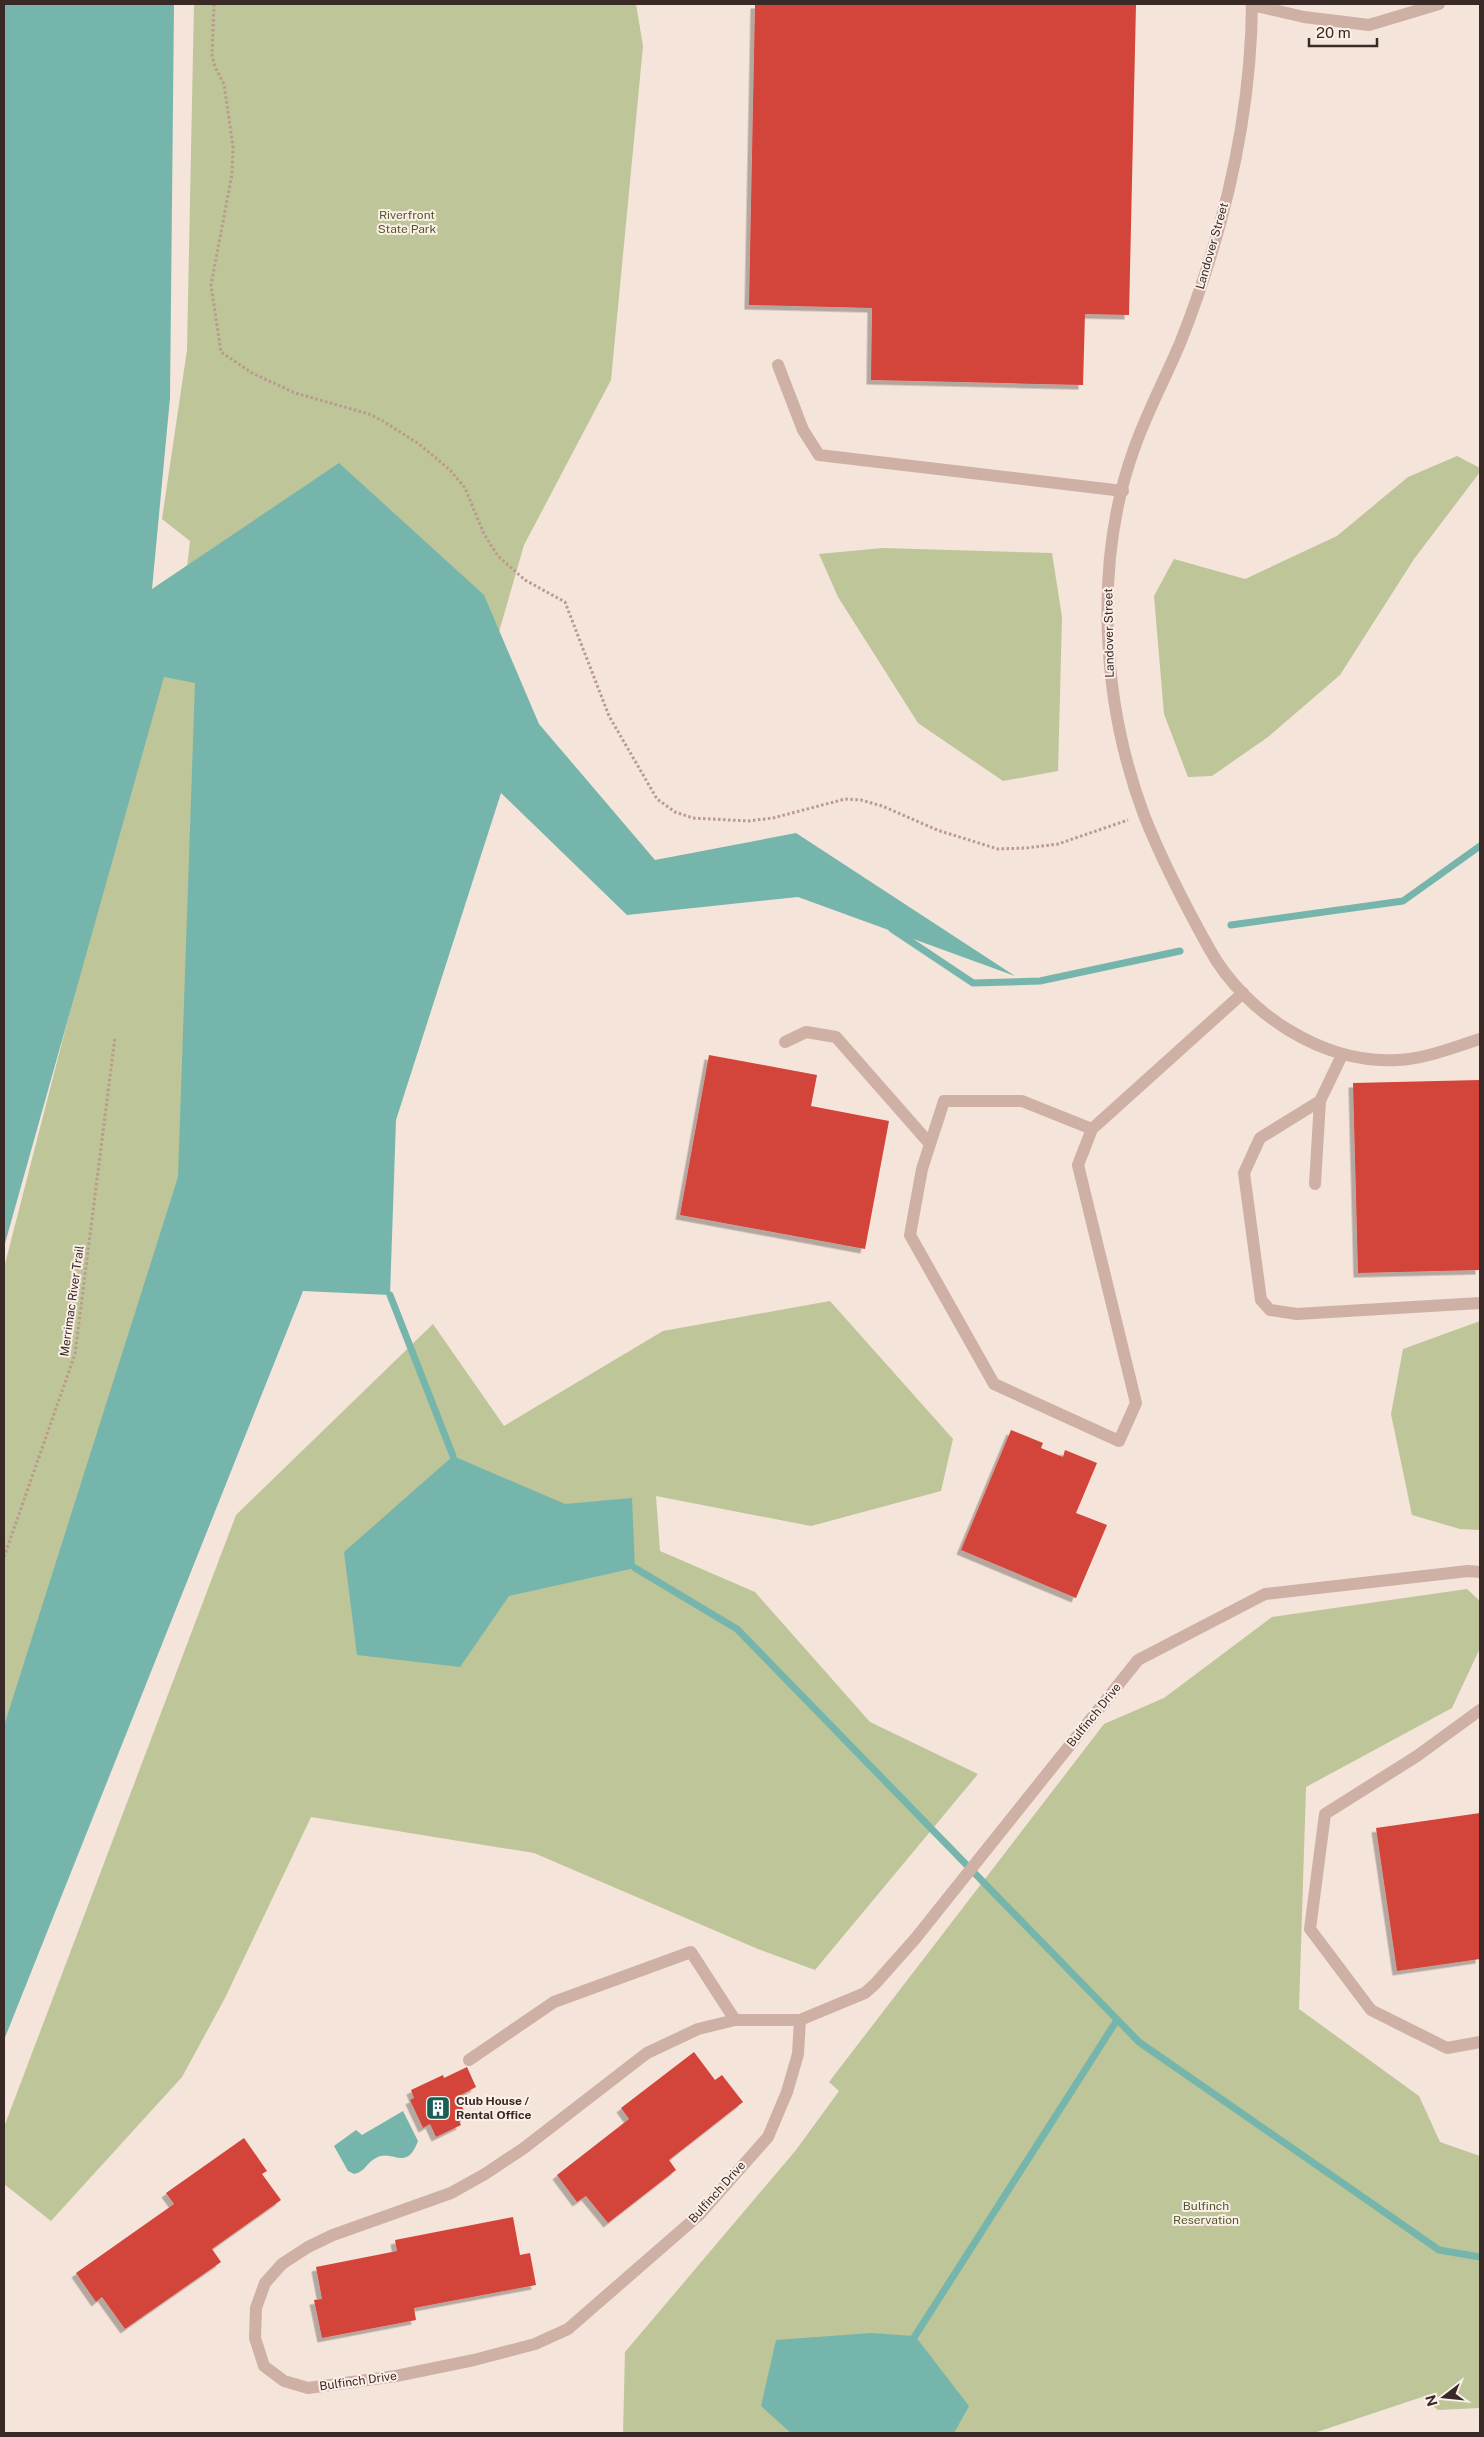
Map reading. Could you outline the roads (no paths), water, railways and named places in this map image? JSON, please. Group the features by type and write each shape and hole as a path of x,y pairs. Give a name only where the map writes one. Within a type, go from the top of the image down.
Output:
{"street":[{"path":"1252,4 1304,17 1369,25 1439,4"},
{"name":"Landover Street","path":"1252,4 1252,43 1244,117 1229,189 1206,271 1180,343 1134,450 1116,516 1108,580 1110,682 1125,754 1144,815 1192,918 1222,971 1255,1007 1301,1037 1347,1057 1398,1060 1438,1052 1480,1039"},
{"path":"778,365 803,430 820,455 1123,491"},
{"path":"1092,1129 1022,1101 944,1101 922,1169 910,1235 994,1384 1119,1441 1136,1403 1078,1165 1092,1129 1242,993"},
{"path":"785,1042 806,1032 836,1037 930,1144"},
{"path":"1315,1184 1320,1101 1342,1054"},
{"path":"1320,1101 1260,1138 1244,1173 1261,1300 1270,1310 1297,1314 1480,1302"},
{"name":"Bulfinch Drive","path":"800,2020 795,2062 786,2092 768,2137 699,2215 568,2329 535,2344 474,2360 396,2376 308,2388 284,2381 264,2366 255,2338 256,2308 265,2283 282,2264 308,2247 333,2235 451,2193 524,2148 647,2052 698,2029 735,2020 800,2020 856,1998 875,1984 914,1939 1138,1660 1265,1594 1468,1571 1480,1572"},
{"path":"1480,1710 1417,1756 1325,1814 1310,1929 1371,2010 1447,2048 1480,2042"},
{"path":"469,2060 554,2002 691,1952 735,2020"}],"water":[{"path":"4,4 174,4 170,398 152,589 339,463 484,595 539,724 655,860 796,833 1015,976 798,897 627,915 501,793 396,1120 390,1295 303,1291 4,2040 4,1726 178,1177 195,683 164,677 4,1247"},
{"path":"453,1456 565,1504 632,1498 635,1568 509,1596 460,1667 357,1655 344,1552"},
{"path":"403,2111 418,2141 409,2156 399,2158 382,2156 373,2160 358,2173 354,2174 348,2171 334,2146 356,2130 362,2135"},
{"path":"871,2333 915,2336 969,2406 954,2433 791,2433 761,2406 776,2340"}],"waterway":[{"path":"1231,925 1403,901 1480,846"},
{"path":"892,929 973,983 1040,981 1180,951"},
{"path":"390,1295 453,1456"},
{"path":"635,1568 737,1629 1139,2042 1439,2250 1480,2257"},
{"path":"915,2336 1117,2020"}],"place":[{"name":"Club House / Rental Office","path":"438,2108"}],"park label":[{"name":"Riverfront State Park","path":"407,222"},
{"name":"Bulfinch Reservation","path":"1206,2213"}]}
